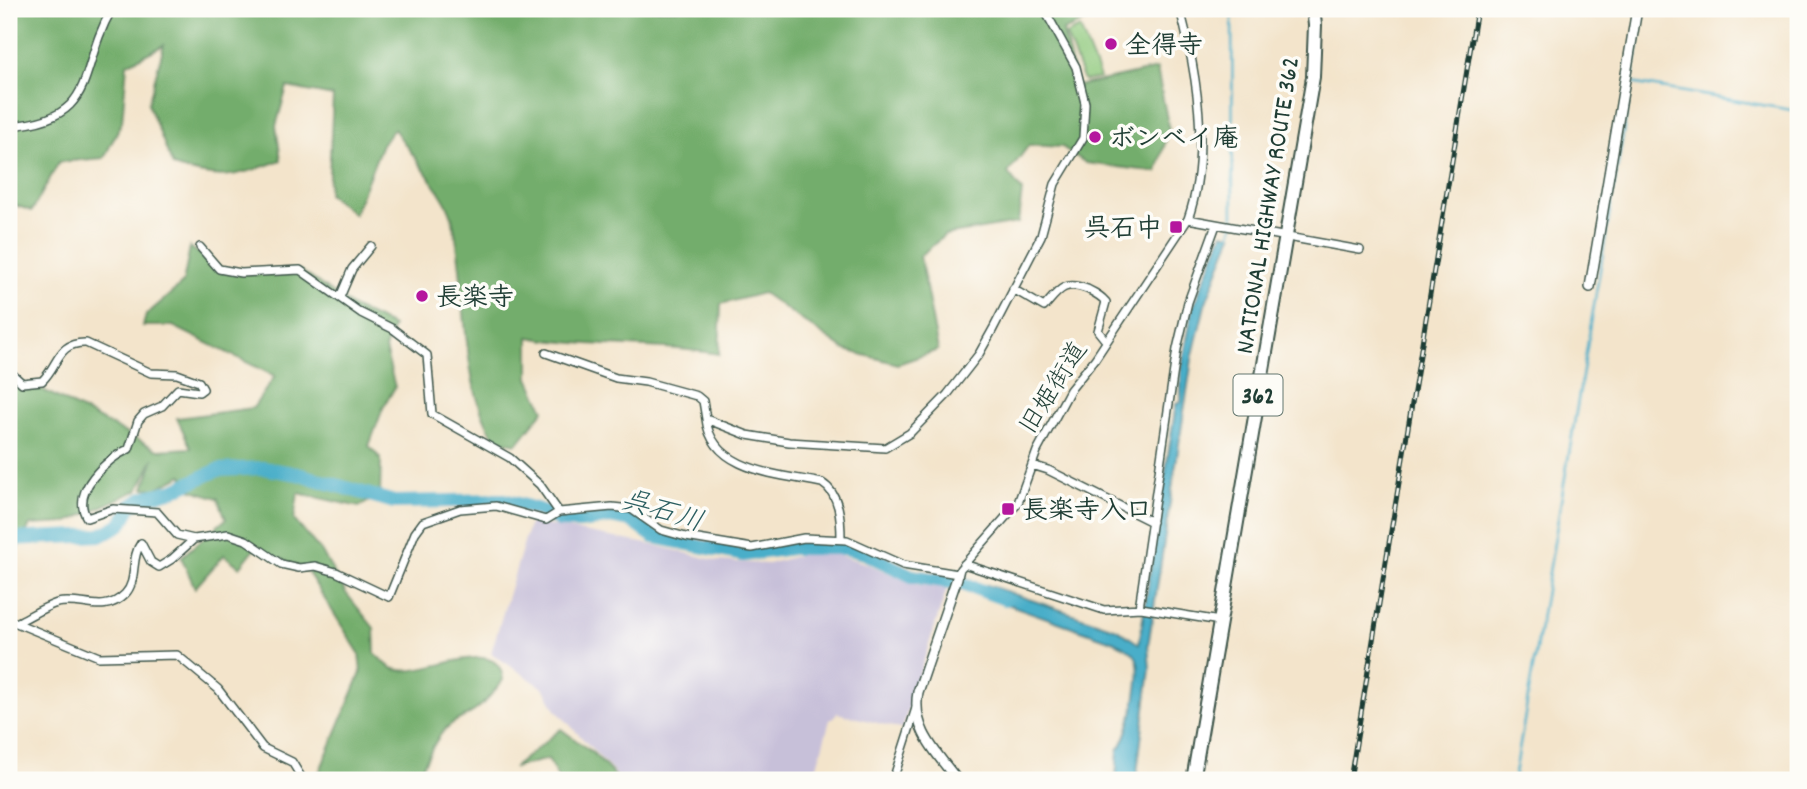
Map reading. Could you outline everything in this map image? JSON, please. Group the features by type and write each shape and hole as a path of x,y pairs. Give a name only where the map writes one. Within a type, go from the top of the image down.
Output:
{"highway":[{"name":"NATIONAL HIGHWAY ROUTE 362","path":"1193,780 1312,77 1315,25 1313,9"}],"street":[{"path":"9,126 33,124 58,115 79,98 101,28 112,9"},
{"path":"706,419 747,435 789,442 885,449 911,433 957,382 979,354 1041,236 1055,184 1083,138 1085,103 1076,67 1044,9"},
{"name":"旧姫街道","path":"893,780 918,692 964,564 1018,503 1047,429 1070,390 1188,219 1194,199 1198,145 1195,78 1180,9"},
{"path":"1590,287 1637,9"},
{"path":"1188,219 1360,250"},
{"path":"1140,608 1177,349 1188,302 1218,225"},
{"path":"340,297 352,269 371,246"},
{"path":"200,247 219,269 241,273 300,270 361,313 393,329 427,355 432,414 510,458 540,485 558,513"},
{"path":"1013,289 1044,307 1062,286 1072,283 1100,295 1106,302 1098,331 1106,341"},
{"path":"9,371 22,383 42,381 60,352 78,343 86,343 151,373 177,374 200,382 203,389 199,392 178,389 162,406 144,414 138,421 129,449 114,455 98,471 84,499 87,518 113,509 157,512 177,535 194,539 228,534 246,540 281,564 299,568 315,566 336,572 389,597 415,533 423,522 460,509 496,506 546,520 558,513 612,507 631,509 661,530 752,548 804,538 841,539 866,546 903,565 958,576"},
{"path":"546,353 616,378 646,382 698,396 703,401 710,438 724,456 752,467 822,483 830,488 838,507 841,539"},
{"path":"1032,465 1048,470 1152,522"},
{"path":"18,622 60,603 98,606 113,604 127,593 141,543 151,562 159,567 194,539"},
{"path":"964,564 1104,610 1140,608 1220,621"},
{"path":"9,620 99,657 177,655 218,689 263,748 292,762 303,780"},
{"path":"916,706 922,733 957,780"},
{"path":"1792,780 1798,755"}],"shaded area":[{"path":"530,522 658,546 718,561 768,564 800,555 833,553 868,564 914,584 947,588 902,729 837,713 830,720 813,780 621,780 556,710 545,689 491,653"}],"green space":[{"path":"9,9 1113,9 1063,31 1077,86 1157,69 1169,129 1157,172 1086,163 1062,147 1029,145 1008,173 1022,191 1018,223 945,235 920,256 938,350 898,364 845,350 763,293 721,304 719,354 529,337 529,378 544,410 517,444 496,440 484,417 475,390 469,361 457,241 451,214 434,184 394,129 382,144 354,214 328,194 333,96 287,87 276,126 281,160 239,174 216,176 173,166 148,104 164,45 127,64 122,122 104,158 59,162 32,211 9,203"},
{"path":"1080,28 1100,78 1084,81 1066,35"},
{"path":"190,247 224,270 300,270 354,308 393,326 385,349 395,387 383,408 369,446 381,459 380,495 359,507 298,493 294,520 321,551 346,593 374,628 375,654 388,666 405,670 421,669 474,658 488,659 498,666 503,680 477,709 445,729 420,770 409,779 316,780 361,673 359,653 307,571 256,547 240,567 224,555 195,588 181,557 226,519 218,498 192,490 182,475 155,489 144,488 154,458 138,490 66,523 30,525 9,564 9,383 11,387 32,384 158,450 191,448 177,418 253,408 275,376 173,326 143,326 146,315 183,283"},
{"path":"561,729 593,753 619,780 559,780 548,759 513,768"}],"water":[{"path":"1223,233 1232,235 1205,305 1192,359 1148,646 1150,669 1136,780 1116,780 1118,750 1130,721 1137,692 1137,659 1128,649 1115,642 987,597 987,585 1117,629 1139,644 1176,404 1181,402 1181,372 1193,307"}],"waterway":[{"path":"1230,236 1233,227 1232,9"},
{"path":"1514,780 1644,9"},
{"path":"1631,83 1798,111"},
{"name":"呉石川","path":"9,539 101,535 121,524 131,506 143,498 174,490 218,470 263,468 298,474 394,502 504,500 546,512 560,521 580,522 610,517 632,521 654,537 743,555 791,548 845,548 864,553 912,576 964,584 1005,599"}],"railway":[{"path":"1350,780 1477,9"}],"place":[{"name":"全得寺","path":"1111,44"},
{"name":"ボンベイ庵","path":"1095,137"},
{"name":"呉石中","path":"1176,227"},
{"name":"長楽寺","path":"422,296"},
{"name":"長楽寺入口","path":"1008,509"}]}
